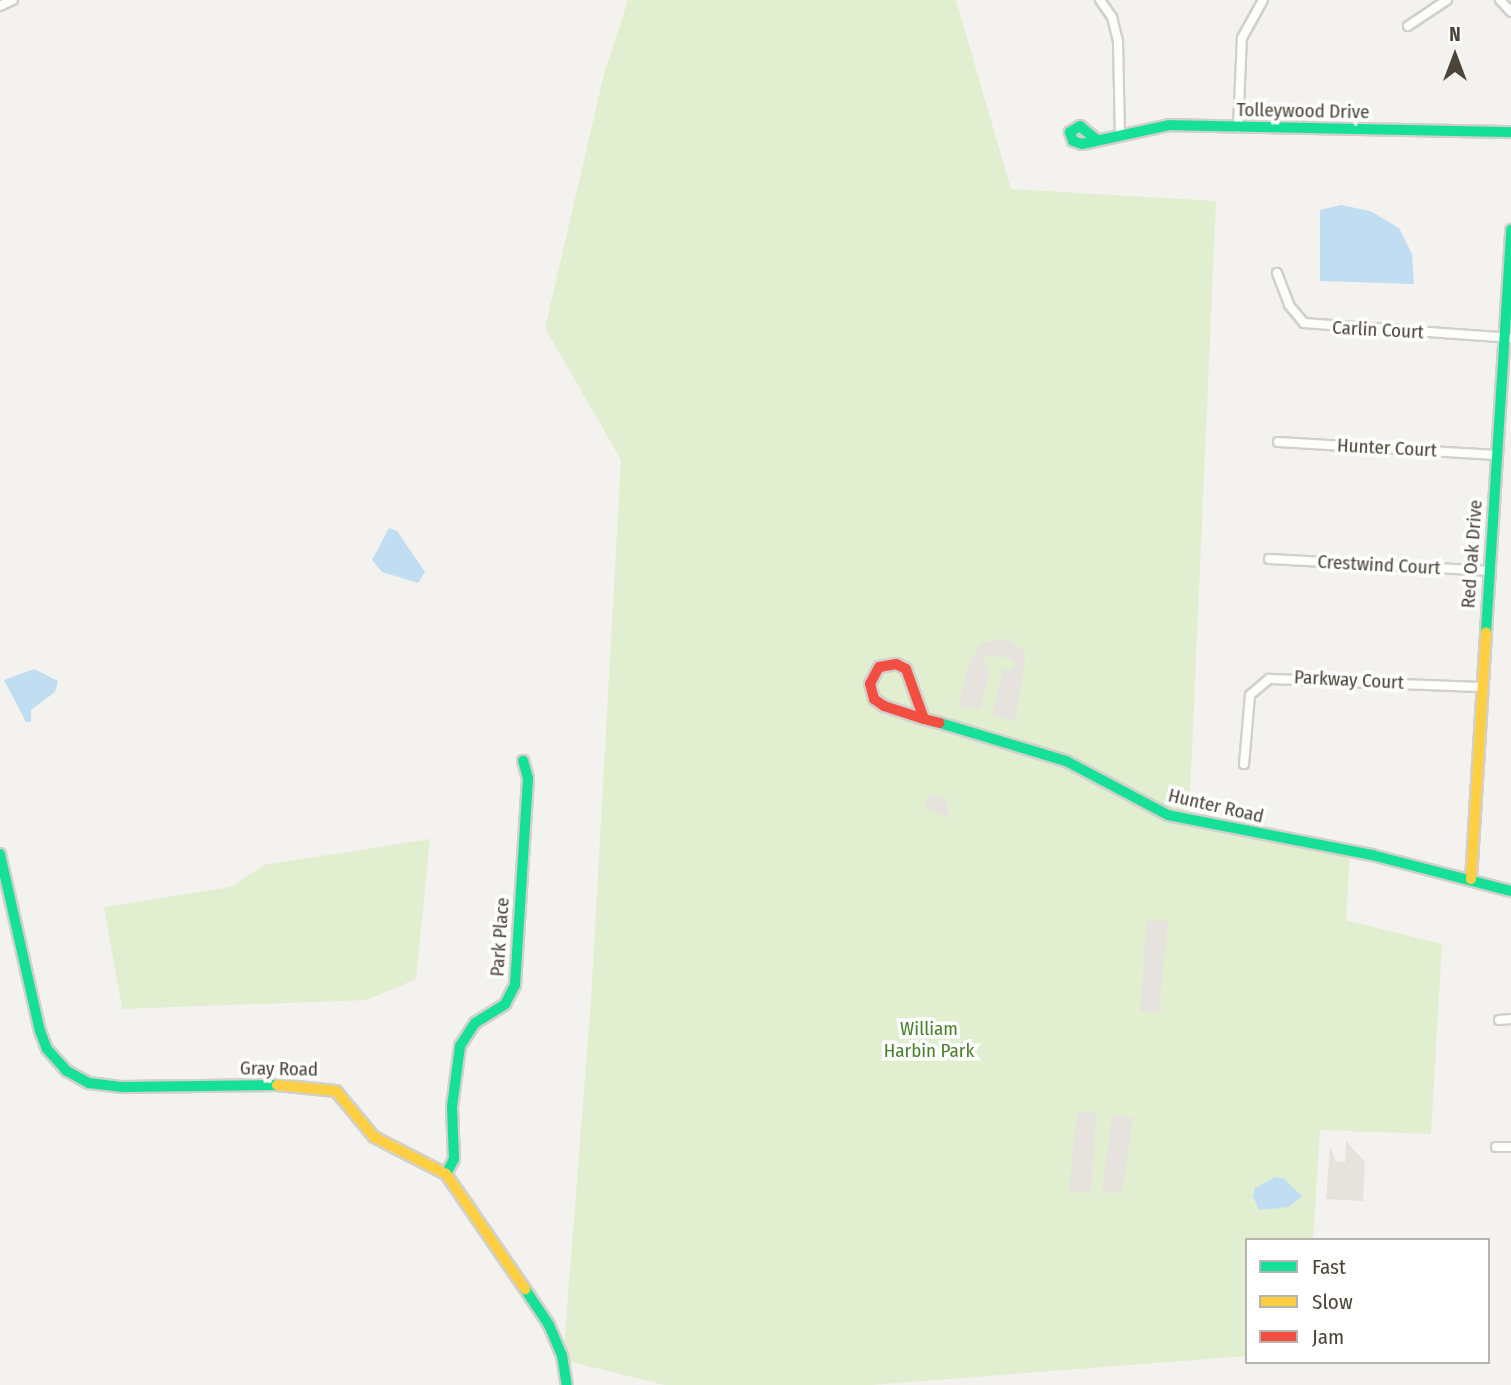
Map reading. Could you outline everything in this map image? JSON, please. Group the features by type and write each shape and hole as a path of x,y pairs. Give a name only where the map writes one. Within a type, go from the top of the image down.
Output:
{"street":[{"path":"0,6 13,0"},
{"path":"1100,0 1112,17 1118,41 1120,135"},
{"path":"1238,128 1242,38 1264,0"},
{"path":"1408,26 1447,0"},
{"path":"1500,0 1511,12"},
{"name":"Tolleywood Drive","path":"1097,140 1169,125 1511,132"},
{"name":"Red Oak Drive","path":"1471,879 1488,571 1508,338 1511,230"},
{"name":"Carlin Court","path":"1277,273 1289,305 1304,323 1508,338"},
{"name":"Hunter Court","path":"1278,442 1497,455"},
{"name":"Crestwind Court","path":"1269,559 1488,571"},
{"name":"Hunter Road","path":"924,719 906,669 896,664 879,667 870,684 874,699 924,719 1066,761 1168,816 1471,879 1511,891"},
{"name":"Parkway Court","path":"1244,764 1250,695 1269,679 1481,687"},
{"name":"Park Place","path":"446,1174 454,1159 452,1107 460,1046 475,1023 505,1004 514,985 528,778 523,761"},
{"name":"Gray Road","path":"0,854 40,1031 47,1049 67,1072 89,1083 123,1087 320,1086 336,1091 387,1147 446,1174"},
{"path":"1499,1020 1511,1019"},
{"path":"1496,1147 1511,1147"},
{"path":"446,1174 549,1325 562,1355 566,1385"}],"green space":[{"name":"William Harbin Park","path":"628,0 956,0 1011,189 1216,201 1189,819 1350,854 1346,920 1442,944 1431,1134 1320,1130 1313,1238 1245,1238 1245,1356 871,1385 665,1385 563,1360 591,1000 621,460 545,328 604,74"},
{"path":"430,839 416,979 367,1000 122,1009 104,907 231,887 264,865"}],"shaded area":[{"path":"1009,639 1026,654 1015,721 992,716 1003,669 1013,669 1014,661 997,655 983,658 990,672 980,710 958,707 968,665 981,643"},
{"path":"930,794 947,799 948,817 924,808"},
{"path":"1147,920 1168,921 1159,1013 1140,1011"},
{"path":"1077,1112 1096,1113 1091,1194 1069,1191"},
{"path":"1112,1115 1133,1118 1122,1193 1102,1192"},
{"path":"1346,1141 1365,1162 1363,1201 1326,1199 1330,1147 1336,1161 1345,1162"}],"water":[{"path":"1341,205 1370,211 1399,228 1412,254 1414,284 1320,281 1320,210"},
{"path":"389,528 397,531 425,572 418,583 382,572 372,560"},
{"path":"34,669 58,681 55,692 31,710 31,722 26,722 4,680"},
{"path":"1275,1177 1283,1178 1302,1196 1289,1207 1259,1210 1253,1196 1255,1188"}],"traffic: fast":[{"path":"1097,140 1080,126 1070,132 1073,141 1082,144 1169,125 1511,132"},
{"path":"1486,632 1511,230"},
{"path":"940,723 1066,761 1168,815 1372,855 1511,891"},
{"path":"446,1174 454,1159 452,1107 460,1046 475,1023 505,1004 515,985 528,778 523,761"},
{"path":"0,854 40,1031 47,1049 67,1071 89,1083 123,1087 277,1085"},
{"path":"525,1289 549,1325 562,1355 567,1385"}],"traffic: slow":[{"path":"1471,879 1486,632"},
{"path":"277,1085 336,1091 374,1137 446,1174 525,1289"}],"traffic: jam":[{"path":"924,719 906,669 896,664 879,667 870,684 874,699 884,706 924,719 940,723"}]}
